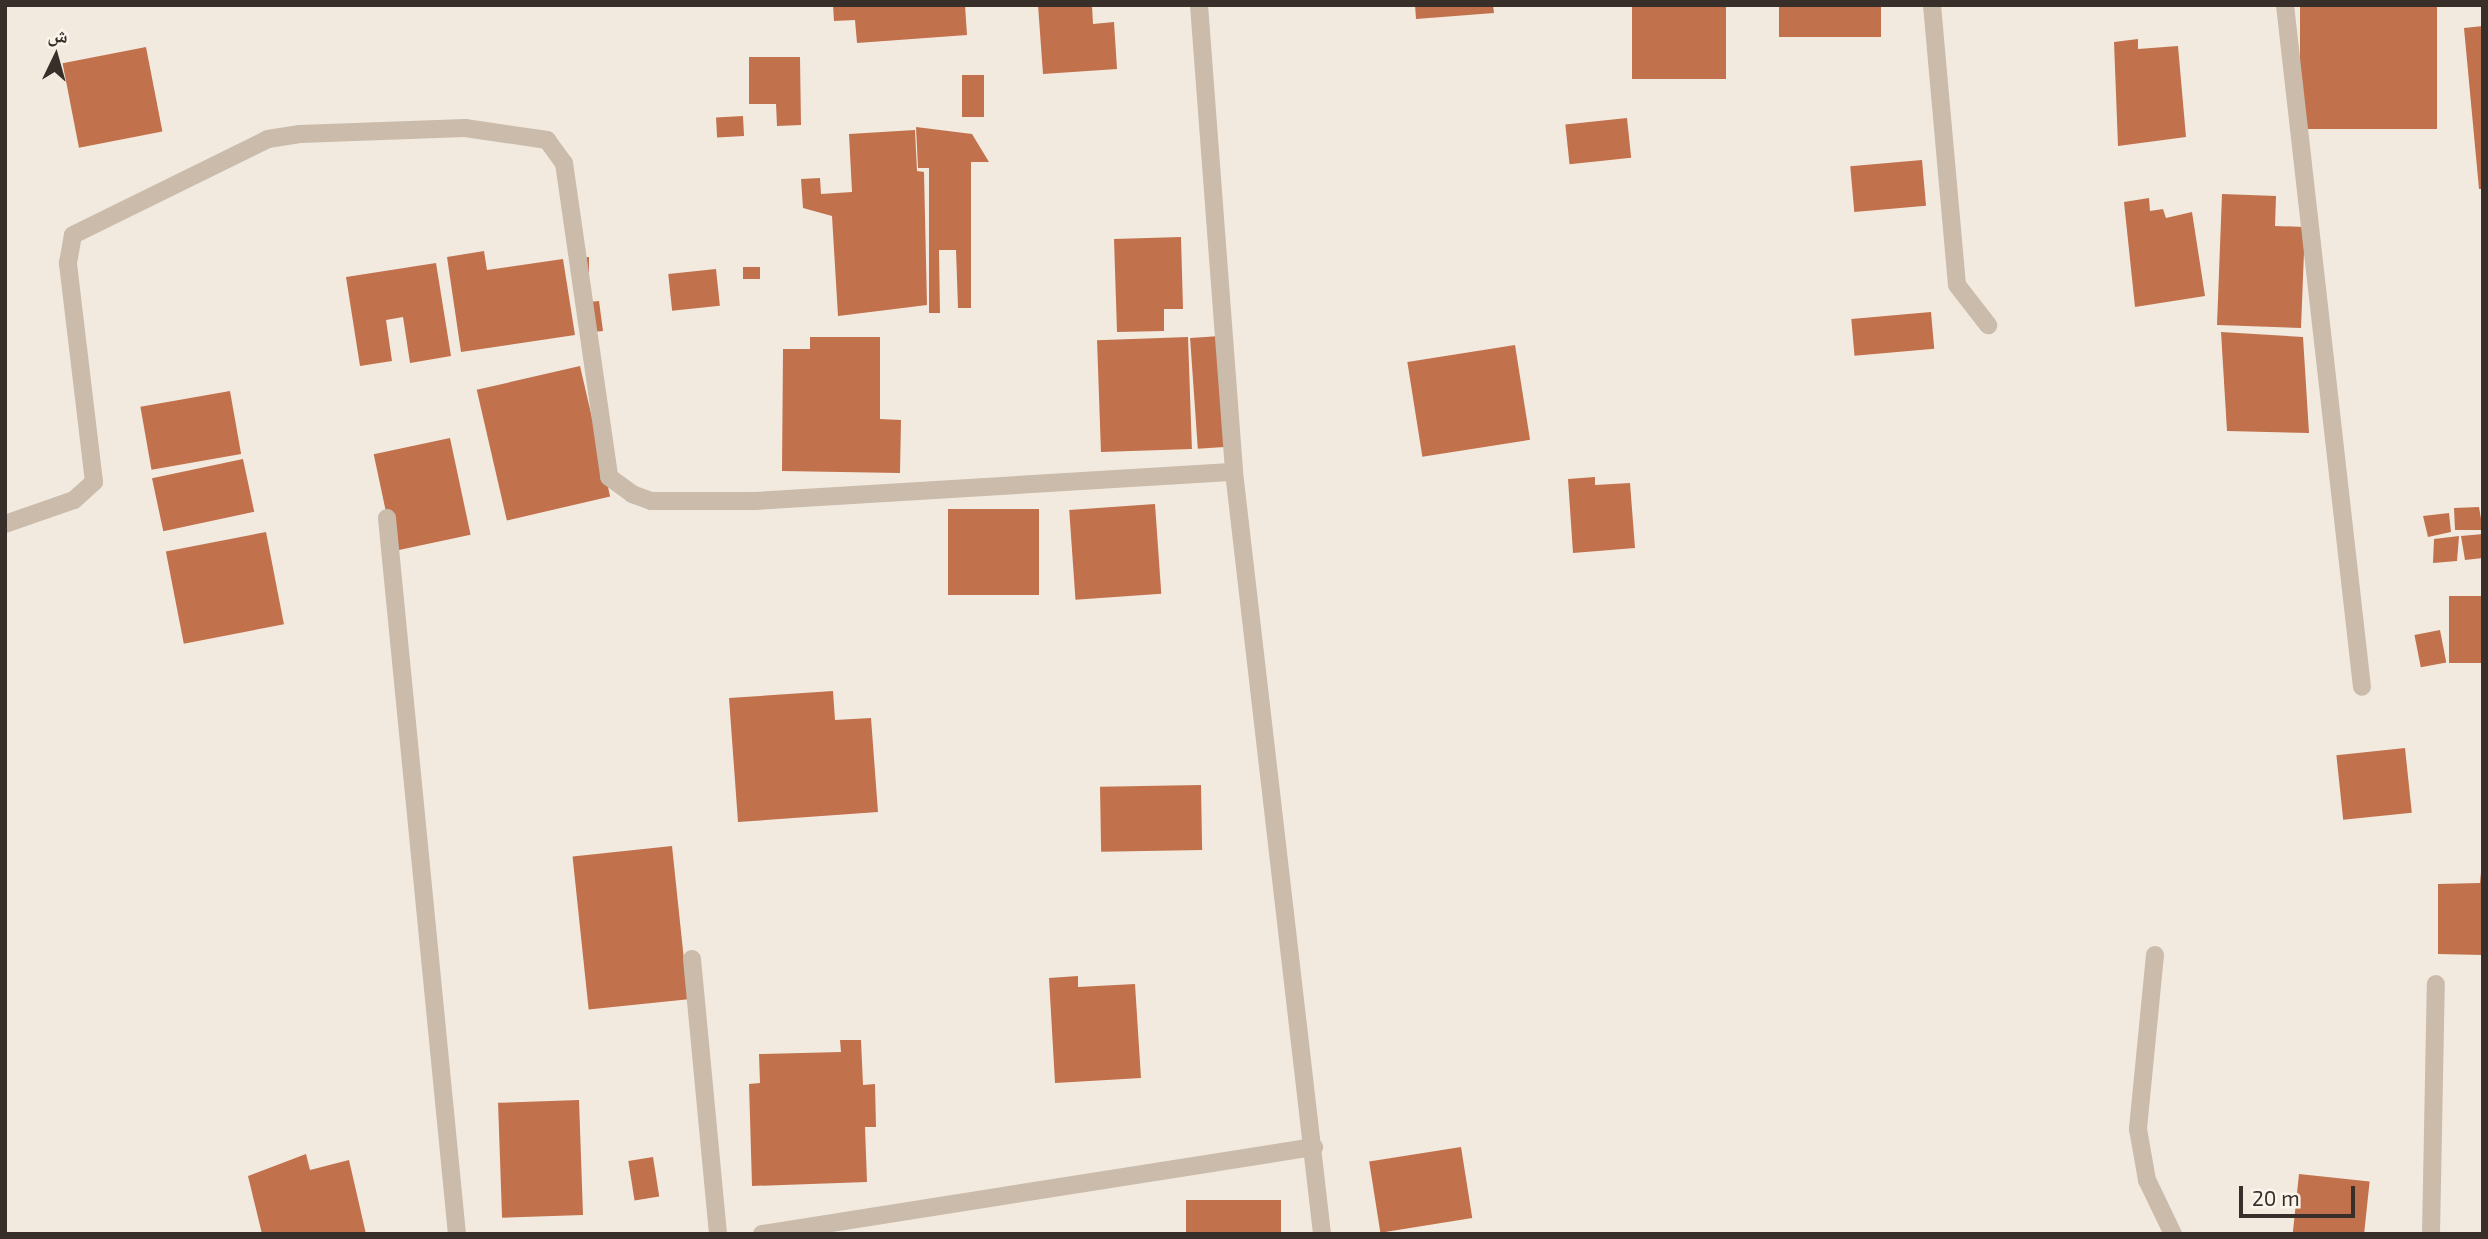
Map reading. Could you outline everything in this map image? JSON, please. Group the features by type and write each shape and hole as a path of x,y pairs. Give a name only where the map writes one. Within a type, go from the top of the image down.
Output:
{"street":[{"path":"1199,5 1234,472 1322,1234"},
{"path":"1932,5 1957,285 1987,325"},
{"path":"2285,5 2362,687"},
{"path":"5,524 74,500 94,482 68,263 73,235 268,139 300,134 465,128 547,139 564,163 609,477 641,498 755,501 1234,472"},
{"path":"387,517 457,1234"},
{"path":"2155,955 2138,1129 2147,1180 2173,1234"},
{"path":"692,959 718,1234"},
{"path":"2431,1234 2436,984"},
{"path":"762,1234 1314,1147"}],"building":[{"path":"833,5 965,5 967,35 857,43 855,20 834,21"},
{"path":"1038,5 1092,5 1093,24 1114,22 1117,69 1043,74"},
{"path":"1415,5 1493,5 1494,13 1416,19"},
{"path":"1632,5 1726,5 1726,79 1632,79"},
{"path":"1779,5 1881,5 1881,37 1779,37"},
{"path":"2300,5 2437,5 2437,129 2300,129"},
{"path":"2483,26 2483,189 2479,189 2464,28"},
{"path":"2138,39 2138,49 2178,46 2186,137 2118,146 2114,42"},
{"path":"146,47 162,131 79,148 63,63"},
{"path":"749,57 800,57 801,125 777,126 776,104 749,104"},
{"path":"962,75 984,75 984,117 962,117"},
{"path":"743,116 744,136 717,137 716,117"},
{"path":"1627,118 1631,158 1570,164 1565,124"},
{"path":"916,127 972,134 989,162 971,162 971,308 958,308 956,250 939,250 940,313 929,313 929,168 918,168"},
{"path":"915,130 917,171 924,172 927,305 838,316 832,216 803,208 801,179 820,178 821,194 852,192 849,134"},
{"path":"1922,160 1926,206 1854,212 1850,166"},
{"path":"2222,194 2276,196 2275,226 2305,227 2301,328 2217,325"},
{"path":"2149,198 2150,211 2163,209 2166,218 2192,212 2205,296 2135,307 2124,202"},
{"path":"1181,237 1183,309 1164,309 1164,331 1117,332 1114,239"},
{"path":"484,251 487,270 563,259 575,335 461,352 447,257"},
{"path":"589,257 589,302 599,301 603,331 583,333 573,259"},
{"path":"436,263 451,356 410,363 403,317 386,320 392,361 360,366 346,277"},
{"path":"743,267 760,267 760,279 743,279"},
{"path":"716,269 720,306 672,311 668,274"},
{"path":"1931,312 1934,349 1855,356 1851,319"},
{"path":"2221,332 2303,337 2309,433 2227,431"},
{"path":"1220,336 1228,447 1198,449 1190,338"},
{"path":"810,337 880,337 880,419 901,420 900,473 782,471 783,349 810,349"},
{"path":"1188,337 1192,449 1101,452 1097,340"},
{"path":"1515,345 1530,440 1422,457 1407,362"},
{"path":"580,366 610,497 507,520 477,390"},
{"path":"230,391 241,454 151,470 140,407"},
{"path":"450,438 471,535 394,551 374,454"},
{"path":"243,459 254,512 163,531 152,478"},
{"path":"1595,477 1595,485 1630,483 1635,548 1573,553 1568,479"},
{"path":"1155,504 1161,594 1075,600 1069,510"},
{"path":"2479,507 2483,530 2455,530 2454,508"},
{"path":"948,509 1039,509 1039,595 948,595"},
{"path":"2449,513 2451,532 2428,537 2423,516"},
{"path":"266,532 284,624 184,644 166,551"},
{"path":"2483,534 2483,558 2465,560 2461,536"},
{"path":"2459,536 2457,561 2433,563 2434,539"},
{"path":"2449,596 2483,596 2483,663 2449,663"},
{"path":"2440,630 2446,662 2421,667 2414,635"},
{"path":"833,691 835,720 871,718 878,812 738,822 729,698"},
{"path":"2405,748 2412,813 2343,820 2336,755"},
{"path":"1201,785 1202,850 1101,852 1100,787"},
{"path":"672,846 688,999 589,1010 573,856"},
{"path":"2481,872 2483,955 2438,954 2438,884 2480,883"},
{"path":"1078,976 1078,987 1135,984 1141,1078 1055,1083 1049,978"},
{"path":"840,1040 861,1040 863,1085 875,1084 876,1127 865,1127 867,1182 752,1186 749,1084 760,1083 759,1054 841,1052"},
{"path":"579,1100 583,1215 502,1218 498,1103"},
{"path":"1461,1147 1472,1218 1380,1233 1369,1162"},
{"path":"306,1154 310,1170 349,1160 366,1234 262,1234 248,1176"},
{"path":"653,1157 659,1197 635,1200 628,1161"},
{"path":"2299,1174 2370,1181 2364,1234 2293,1234"},
{"path":"1186,1200 1281,1200 1281,1234 1186,1234"}]}
